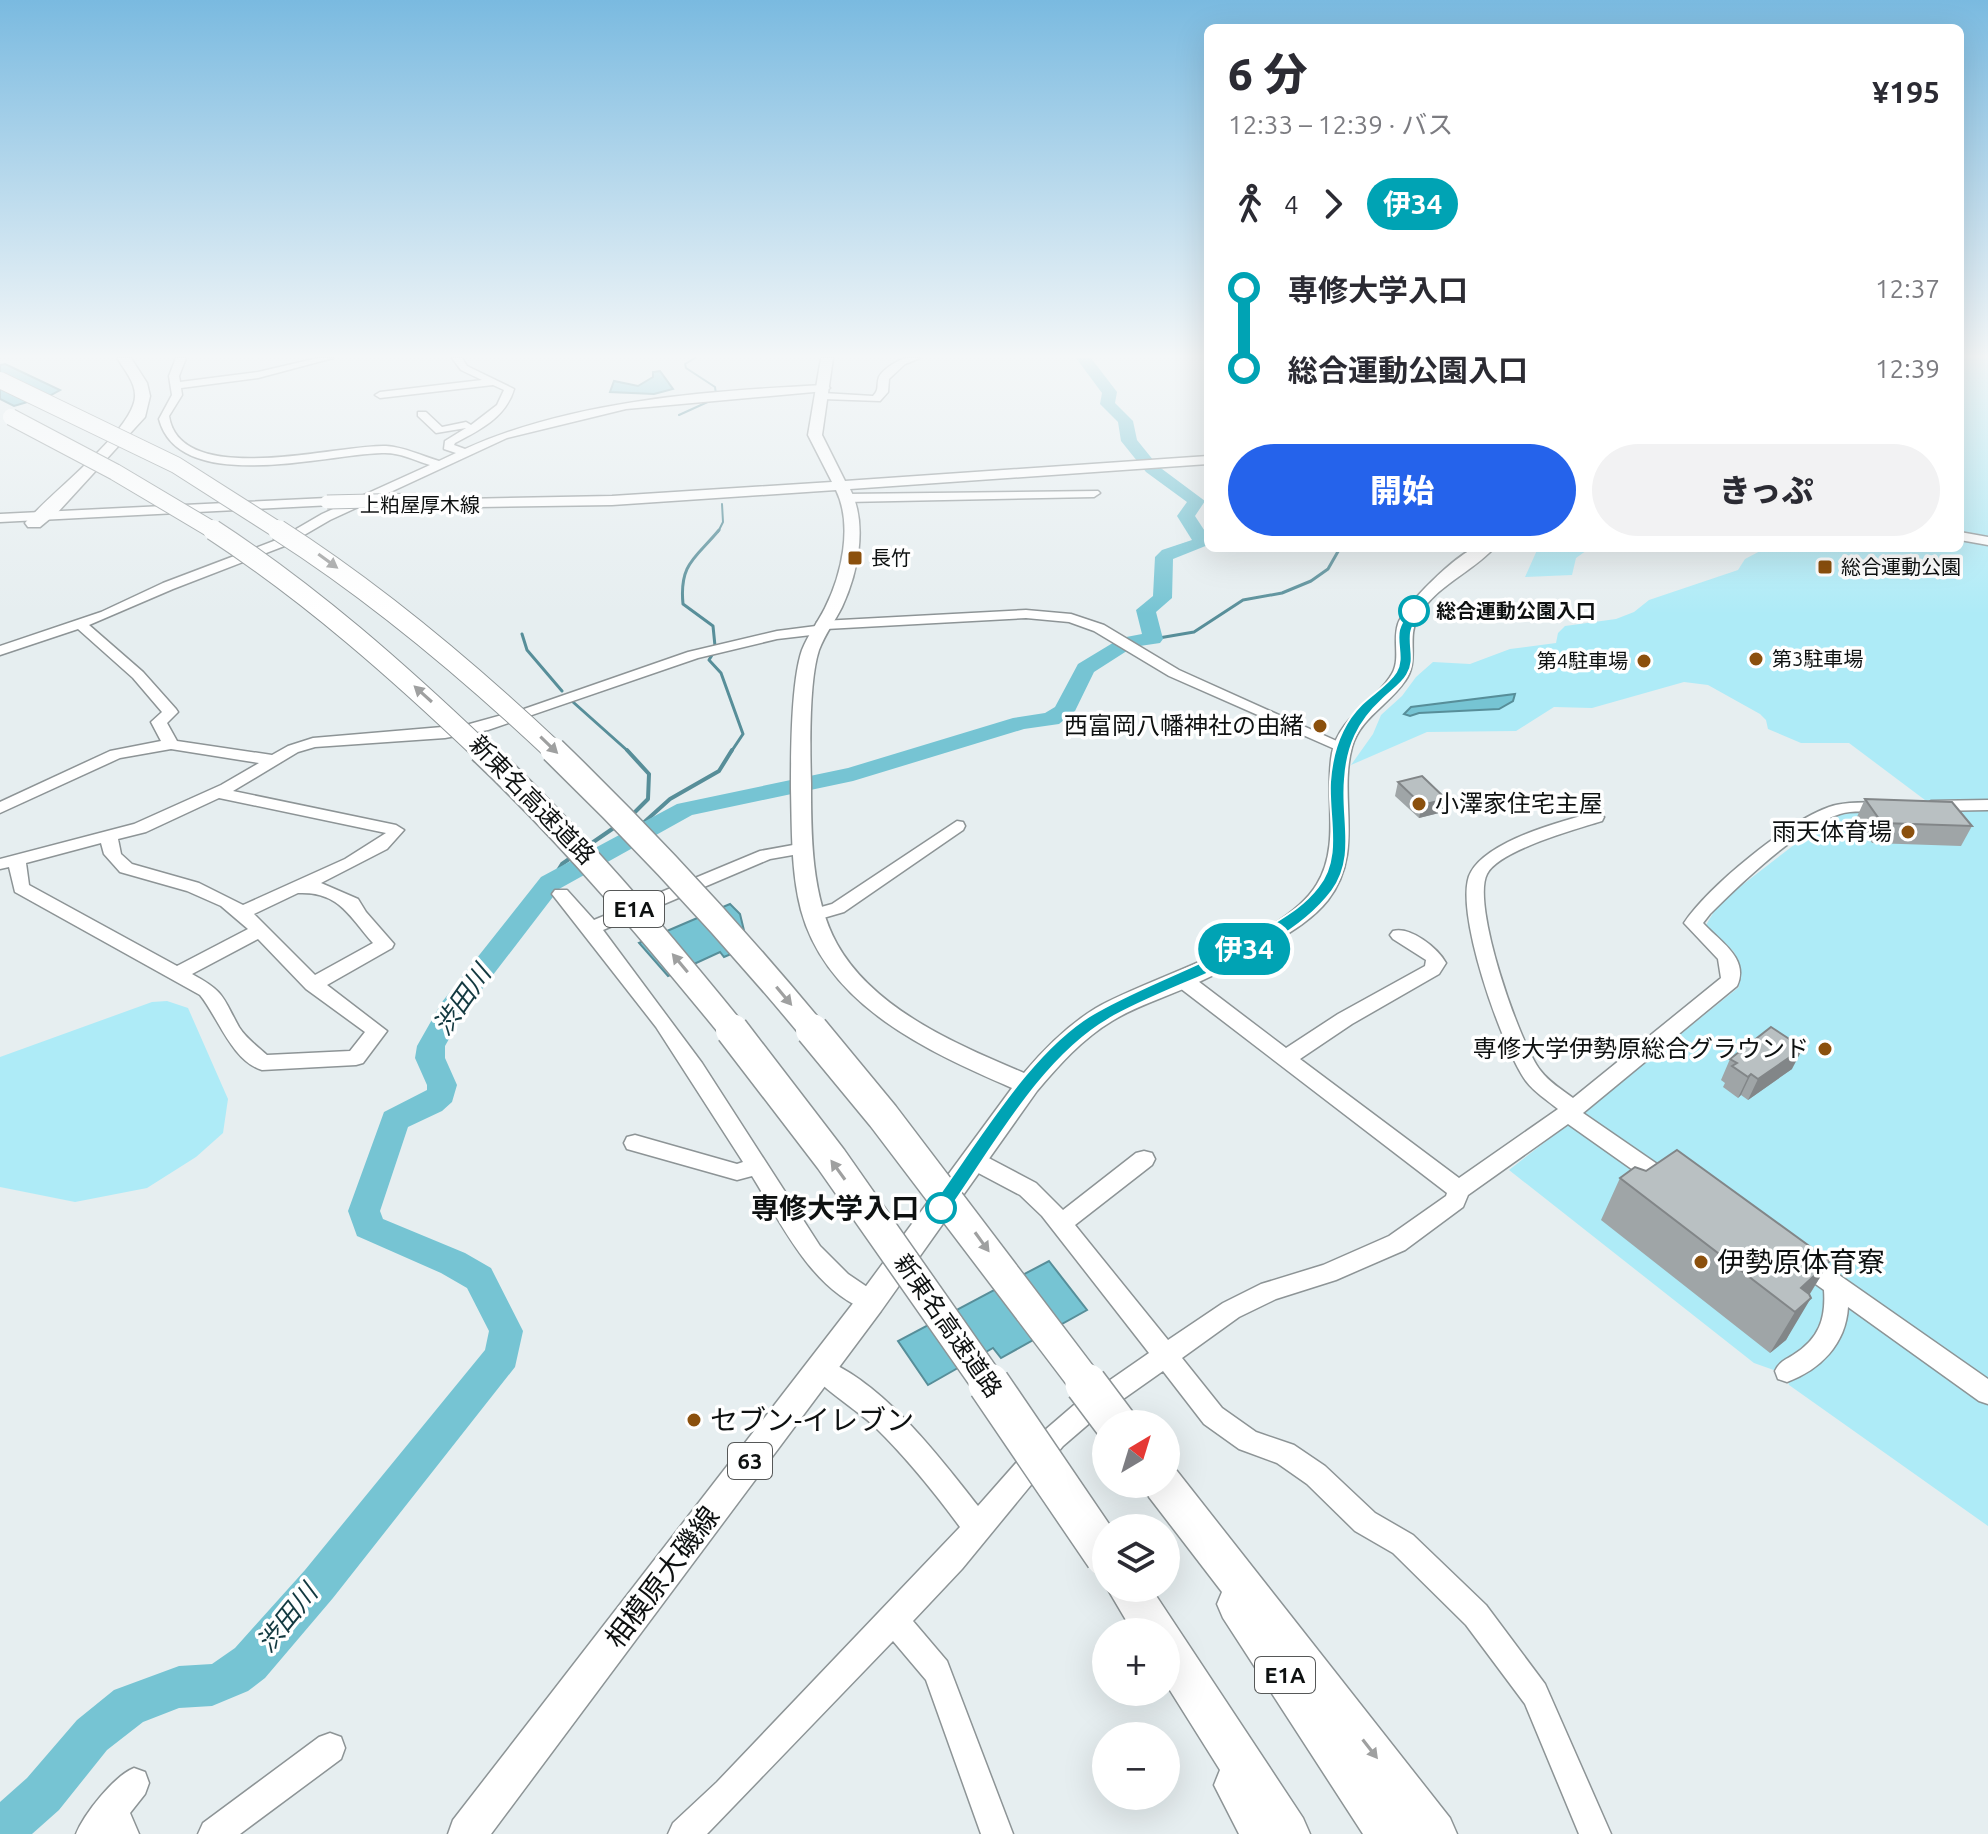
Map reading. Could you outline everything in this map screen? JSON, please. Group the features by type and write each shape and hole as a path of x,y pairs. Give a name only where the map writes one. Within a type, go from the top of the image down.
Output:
{"highway":[{"name":"新東名高速道路","path":"60,444 163,498 278,575 398,672 534,801 626,900 771,1079 873,1218 1014,1420 1092,1545"},
{"path":"41,514 107,444"},
{"name":"新東名高速道路","path":"135,444 192,473 311,549 420,631 491,690 614,808 763,970 847,1070 971,1227 1106,1410"},
{"path":"142,444 192,473"},
{"path":"1170,1499 1434,1834"},
{"name":"E1A","path":"1170,1499 1390,1834"},
{"path":"1133,1602 1146,1618"},
{"path":"1180,1668 1287,1834"},
{"path":"1180,1693 1264,1834"}],"main road":[{"path":"819,444 852,518 838,597 806,665 800,784 813,915 839,962 894,1017 931,1040 1028,1085"},
{"name":"上粕屋厚木線","path":"0,521 41,514 326,504 590,503 841,489 1204,458"},
{"name":"相模原大磯線","path":"467,1834 871,1302 1028,1085 1054,1054 1103,1015 1183,980 1287,924 1308,908 1327,887 1340,857 1337,783 1342,747 1363,710 1401,675 1406,664 1404,640 1407,620 1451,575 1481,552"}],"street":[{"path":"181,444 194,453 230,460 390,450 438,464"},
{"path":"327,455 329,451 355,444"},
{"path":"449,444 448,447 458,451"},
{"path":"0,651 80,624 232,560 283,542 458,451 480,444"},
{"path":"415,449 458,451"},
{"path":"841,489 1094,493"},
{"path":"1964,537 1988,541"},
{"path":"110,837 110,850 126,868 211,893 242,913 313,984 377,1031 356,1058 262,1063 231,1032 223,1010 207,990 21,888 9,862 110,837 181,812 275,760 313,743 439,733 487,725 748,639 821,628 1028,614 1071,618 1115,637 1174,673 1342,747"},
{"path":"80,624 138,675 171,712 159,722 172,744 181,748 209,749 275,760"},
{"path":"0,808 116,754 172,744"},
{"path":"218,793 396,830 394,836 375,849 242,913"},
{"path":"684,1834 728,1793 894,1621 952,1559 976,1526 1054,1438 1083,1413 1231,1310 1269,1291 1328,1273 1397,1243 1455,1201 1459,1190 1570,1111 1730,981 1733,973 1726,954 1700,934 1693,923 1708,901 1812,821 1837,810 1988,805"},
{"path":"1596,817 1527,842 1491,859 1477,875 1474,892 1478,925 1507,1023 1532,1075 1607,1142 1692,1197"},
{"path":"813,915 838,908 957,826"},
{"path":"592,928 766,855 804,848"},
{"path":"295,888 316,887 352,903 358,915 385,944 313,984"},
{"path":"561,894 592,928 686,1054 812,1253 830,1275 871,1302"},
{"path":"176,974 259,931"},
{"path":"1288,1057 1345,1019 1432,970 1437,963 1433,956 1399,935"},
{"path":"1183,980 1459,1190"},
{"path":"635,1143 737,1172 758,1166"},
{"path":"975,1161 1028,1189 1062,1223 1213,1416 1248,1441 1285,1454 1316,1475 1365,1522 1403,1544 1476,1615 1535,1694 1595,1834"},
{"path":"1062,1223 1141,1167"},
{"path":"1783,1248 1988,1393"},
{"path":"1787,1371 1808,1361 1824,1346 1836,1320 1835,1285"},
{"path":"820,1369 857,1394 935,1473 976,1526"},
{"path":"894,1621 937,1671 997,1834"},
{"path":"214,1834 330,1748"},
{"path":"92,1834 118,1821 134,1783"}],"shaded area":[{"path":"1964,444 1988,444 1988,536 1964,532"},
{"path":"1964,539 1988,544 1988,803 1929,803 1849,743 1801,743 1768,729 1766,720 1760,714 1708,685 1684,682 1592,708 1554,707 1516,731 1427,732 1351,765 1373,734 1381,715 1433,662 1470,664 1510,649 1556,643 1558,633 1565,626 1616,619 1634,612 1649,600 1738,570 1745,559 1758,552 1964,552"},
{"path":"1536,552 1584,552 1576,558 1572,575 1525,577"},
{"path":"1515,694 1513,701 1499,709 1404,714 1411,707"},
{"name":"専修大学伊勢原総合グラウンド","path":"1867,809 1988,809 1988,1384 1675,1180 1588,1119 1585,1111 1739,987 1734,952 1706,925 1719,903 1830,817"},
{"path":"730,904 740,914 748,947 724,957 720,952 668,976 639,943"},
{"path":"167,1001 188,1008 228,1099 223,1133 196,1157 147,1188 75,1202 0,1187 0,1057 152,1002"},
{"name":"専修大学伊勢原総合グラウンド","path":"1567,1125 1576,1126 1760,1243 1988,1401 1988,1526 1789,1385 1785,1374 1754,1363 1509,1170"},
{"path":"1049,1261 1087,1310 1001,1358 993,1348 928,1385 898,1341"}],"building":[{"path":"1422,776 1446,799 1422,805 1398,782"},
{"path":"1865,799 1952,802 1972,826 1882,823"},
{"path":"1771,1027 1803,1048 1758,1079 1751,1074 1748,1077 1732,1066 1737,1063 1730,1059"},
{"path":"1677,1150 1830,1261 1801,1288 1811,1298 1795,1312 1620,1178 1635,1167 1646,1171"}],"waterway":[{"name":"渋田川","path":"0,1832 43,1794 92,1735 129,1705 179,1687 212,1685 233,1676 250,1663 319,1584 502,1356 506,1331 479,1278 453,1263 369,1227 364,1211 395,1120 431,1103 441,1094 442,1085 430,1058 431,1046 452,1009 550,883 685,809 853,774 1021,723 1051,719 1064,711 1085,668 1128,642 1153,639 1146,610 1162,598 1164,557 1202,541 1186,516 1196,501 1152,469 1131,444"},
{"path":"719,530 723,522 722,504"},
{"path":"715,646 713,626 683,604 682,590 691,562 719,530"},
{"path":"1153,639 1194,632 1243,600 1282,593 1311,581 1328,569 1338,552"},
{"path":"522,634 527,650 562,691"},
{"path":"712,655 709,660 721,673 743,734 731,752"},
{"path":"573,702 628,751"},
{"path":"640,826 670,799 719,771 732,750"},
{"path":"628,751 649,774 648,799 632,815"},
{"path":"586,847 618,825"},
{"path":"550,883 562,864 572,857"}],"bus line":[{"name":"伊34","path":"941,1208 1028,1085 1079,1031 1103,1015 1214,965 1287,924 1308,908 1327,887 1340,857 1337,783 1342,747 1363,710 1392,687 1401,675 1406,664 1404,640 1407,620 1414,611"}],"place":[{"name":"長竹","path":"855,558"},
{"name":"総合運動公園","path":"1825,567"},
{"name":"総合運動公園入口","path":"1414,611"},
{"name":"第3駐車場","path":"1756,659"},
{"name":"第4駐車場","path":"1644,661"},
{"name":"西富岡八幡神社の由緒","path":"1320,726"},
{"name":"小澤家住宅主屋","path":"1419,804"},
{"name":"雨天体育場","path":"1908,832"},
{"name":"専修大学伊勢原総合グラウンド","path":"1825,1049"},
{"name":"専修大学入口","path":"941,1208"},
{"name":"伊勢原体育寮","path":"1701,1262"},
{"name":"セブン-イレブン","path":"694,1420"}]}
